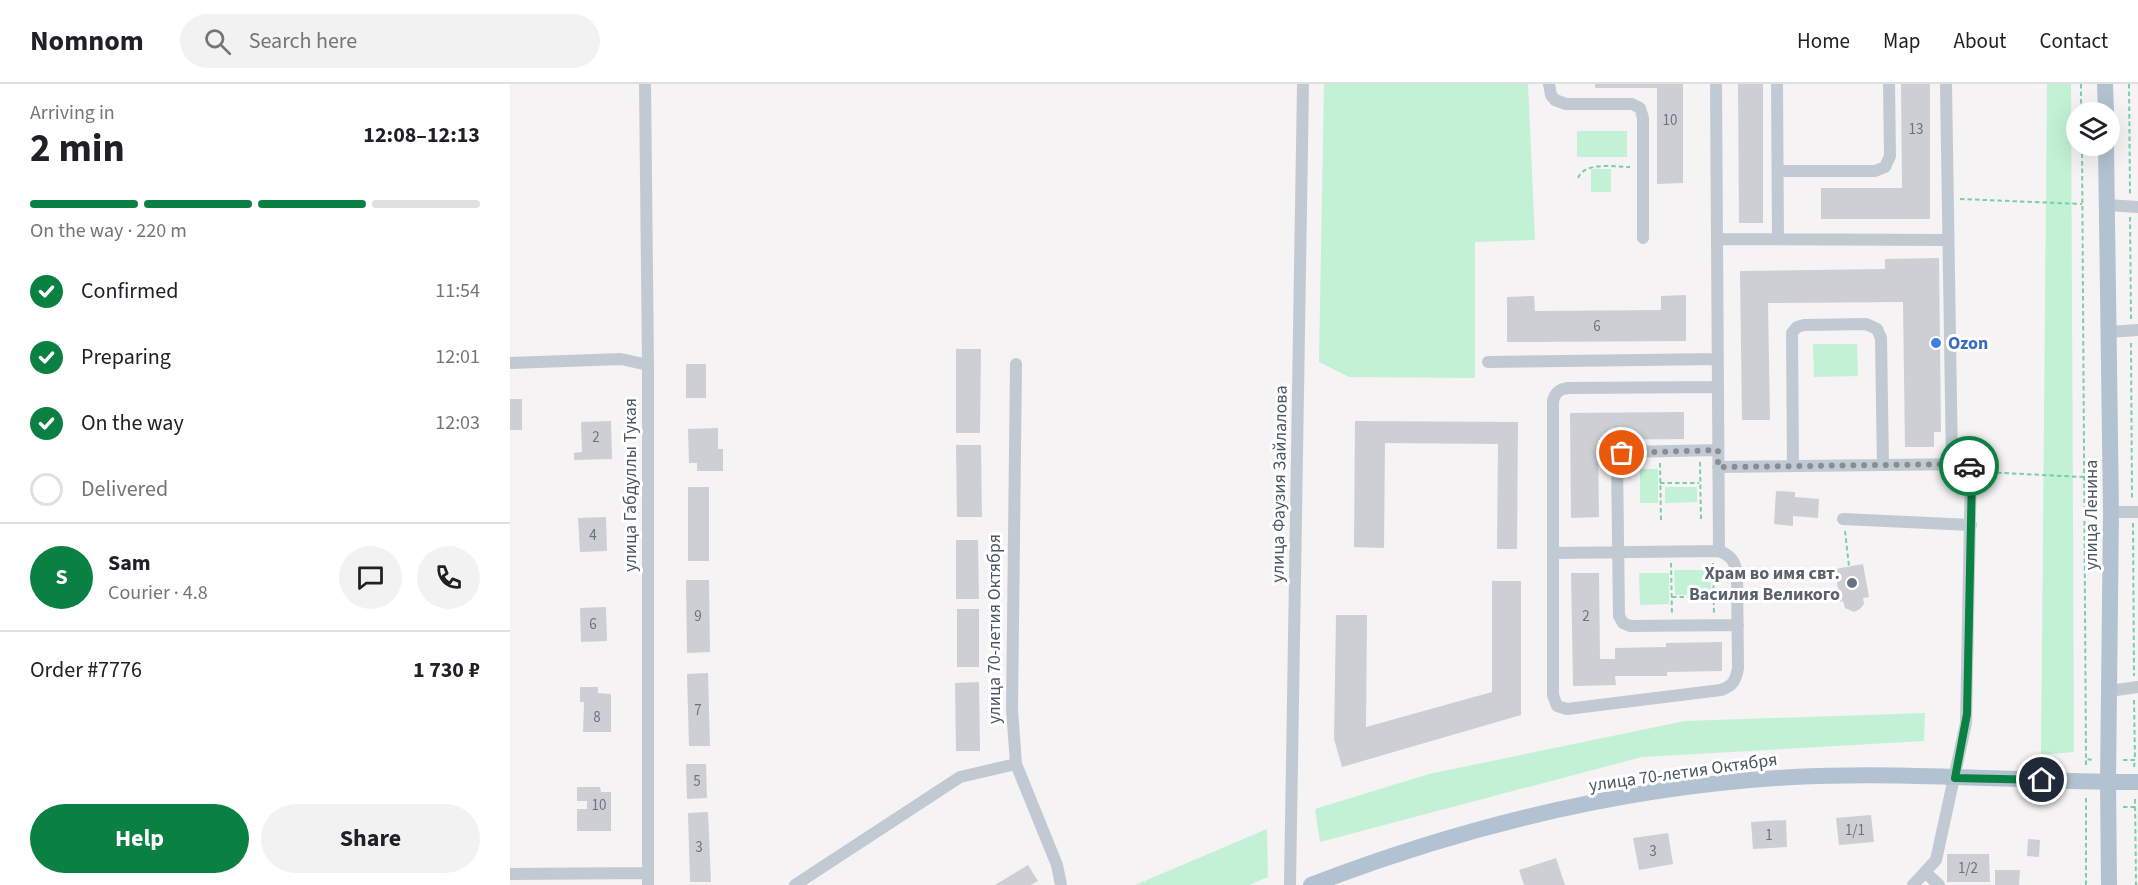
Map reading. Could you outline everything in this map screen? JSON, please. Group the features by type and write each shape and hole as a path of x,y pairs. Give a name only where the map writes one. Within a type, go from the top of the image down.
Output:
{"main road":[{"path":"2105,84 2106,102"},
{"name":"улица Ленина","path":"2106,156 2111,512 2109,885"},
{"name":"улица 70-летия Октября","path":"1311,885 1367,865 1514,820 1583,805 1730,782 1859,775 2108,781 2136,777"}],"street":[{"name":"улица Габдуллы Тукая","path":"645,84 648,365 648,879"},
{"name":"улица Фаузия Зайлалова","path":"1290,885 1303,84"},
{"path":"1549,84 1551,95 1561,103 1632,104 1637,106 1642,113 1643,238"},
{"path":"1716,84 1718,359 1716,551"},
{"path":"1777,84 1778,239"},
{"path":"1778,171 1875,171 1885,167 1890,156 1889,84"},
{"path":"1946,84 1952,464"},
{"path":"2107,205 2134,207"},
{"path":"1717,238 1948,240"},
{"path":"1793,466 1792,333 1797,327 1866,324 1874,327 1881,338 1883,465"},
{"path":"2109,332 2134,330"},
{"path":"510,363 621,359 648,365"},
{"path":"1488,362 1718,359"},
{"name":"улица 70-летия Октября","path":"1016,364 1012,709 1016,764 1057,865 1061,885"},
{"path":"1553,553 1716,551 1731,557 1737,572 1737,678 1728,687 1698,693 1562,708 1555,703 1553,695 1553,553 1553,401 1556,393 1568,388 1718,387"},
{"path":"1718,450 1628,452 1622,453 1617,458 1619,612 1621,620 1630,626 1738,625"},
{"path":"1718,467 1965,464 1972,472 1967,714 1936,860 1912,885"},
{"path":"2111,512 2135,512"},
{"path":"1844,519 1971,525"},
{"path":"2109,691 2136,688"},
{"path":"795,885 960,777 1016,764"},
{"path":"1925,872 1939,885"},
{"path":"510,874 648,879"}],"path":[{"path":"2081,84 2081,102"},
{"path":"2129,84 2134,207 2136,777"},
{"path":"2082,156 2086,765"},
{"path":"1578,178 1581,172 1588,168 1643,167"},
{"path":"1948,199 2082,204"},
{"path":"1700,450 1701,522"},
{"path":"1660,451 1661,522"},
{"path":"1972,472 2084,477"},
{"path":"1660,483 1701,483"},
{"path":"1844,519 1850,566"},
{"path":"1714,625 1716,551"},
{"path":"1671,552 1672,626"},
{"path":"1672,597 1713,597"},
{"path":"2086,759 2094,760"},
{"path":"2121,760 2135,760"},
{"path":"2086,793 2086,885"},
{"path":"2135,799 2136,885"},
{"path":"2121,807 2135,807"},
{"path":"2086,808 2096,808"}],"green space":[{"path":"1324,84 1528,84 1535,240 1475,242 1475,378 1349,377 1319,362"},
{"path":"2047,84 2071,84 2071,102 2066,102 2066,156 2071,156 2074,752 2041,755"},
{"path":"1577,131 1627,131 1627,157 1577,157"},
{"path":"1591,169 1611,169 1611,192 1591,192"},
{"path":"1813,344 1857,344 1858,376 1814,377"},
{"path":"1640,469 1658,469 1658,503 1640,503"},
{"path":"1665,487 1697,487 1697,502 1665,503"},
{"path":"1674,570 1711,570 1711,595 1675,595"},
{"path":"1639,573 1669,573 1669,604 1640,605"},
{"path":"1925,713 1924,741 1642,757 1320,842 1315,809 1429,774 1685,721"},
{"path":"1267,829 1268,877 1249,885 1135,885"}],"building":[{"path":"1595,84 1683,84 1683,183 1657,184 1657,88 1595,88"},
{"path":"1738,84 1763,84 1763,223 1739,223"},
{"path":"1901,84 1930,84 1930,219 1821,219 1821,188 1902,188"},
{"path":"1939,258 1941,432 1934,432 1934,447 1905,447 1903,302 1768,303 1770,420 1742,420 1740,271 1885,269 1885,259"},
{"path":"1686,295 1686,341 1507,342 1507,297 1534,296 1535,311 1661,310 1661,296"},
{"path":"956,349 981,349 980,433 956,433"},
{"path":"686,364 706,364 706,398 686,398"},
{"path":"510,399 522,399 522,430 510,430"},
{"path":"1684,412 1684,439 1598,440 1599,517 1571,518 1570,413"},
{"path":"611,421 612,459 574,460 574,453 582,452 581,422"},
{"path":"1355,421 1518,422 1517,549 1497,549 1498,444 1385,443 1384,548 1354,547"},
{"path":"718,428 718,449 723,449 723,471 697,471 697,463 689,463 688,429"},
{"path":"956,445 981,445 982,517 957,517"},
{"path":"688,487 709,487 709,561 688,561"},
{"path":"1776,491 1795,492 1795,497 1819,499 1818,518 1793,516 1793,526 1774,524"},
{"path":"606,517 607,551 580,552 578,518"},
{"path":"956,540 978,540 979,599 956,599"},
{"name":"Храм во имя свт. Василия Великого","path":"1863,564 1869,597 1863,598 1864,604 1854,612 1845,608 1843,601 1840,602 1835,569"},
{"path":"1571,573 1599,573 1600,659 1615,659 1615,648 1666,647 1666,643 1722,642 1722,671 1667,672 1667,676 1615,676 1616,685 1573,686"},
{"path":"686,580 709,580 710,652 687,653"},
{"path":"1492,581 1521,581 1521,715 1342,767 1334,739 1336,615 1367,615 1366,727 1492,692"},
{"path":"606,607 607,641 581,642 580,608"},
{"path":"957,609 979,609 979,667 957,667"},
{"path":"708,673 710,746 689,746 687,674"},
{"path":"979,682 980,751 956,751 955,683"},
{"path":"580,687 598,687 598,693 611,694 611,732 583,732 584,702 580,702"},
{"path":"686,764 706,764 707,798 687,799"},
{"path":"577,787 600,787 601,792 611,792 611,831 577,831 577,809 587,809 587,801 577,801"},
{"path":"708,812 711,882 690,882 688,813"},
{"path":"1871,815 1874,842 1839,845 1836,818"},
{"path":"1786,820 1787,847 1753,849 1751,822"},
{"path":"1668,833 1673,864 1639,870 1633,838"},
{"path":"2028,839 2040,840 2039,857 2027,856"},
{"path":"1947,854 1989,854 1990,882 1947,882"},
{"path":"1556,858 1565,885 1524,885 1519,870"},
{"path":"1028,865 1038,881 1031,885 995,885"},
{"path":"1995,870 2020,870 2019,885 1995,885"}],"way so far":[{"path":"1622,453 1718,450 1718,467 1965,464 1969,466"}],"place":[{"name":"Ozon","path":"1936,343"},
{"name":"Храм во имя свт. Василия Великого","path":"1852,583"}],"route":[{"path":"1969,466 1972,472 1967,714 1955,778 2042,780"}]}
